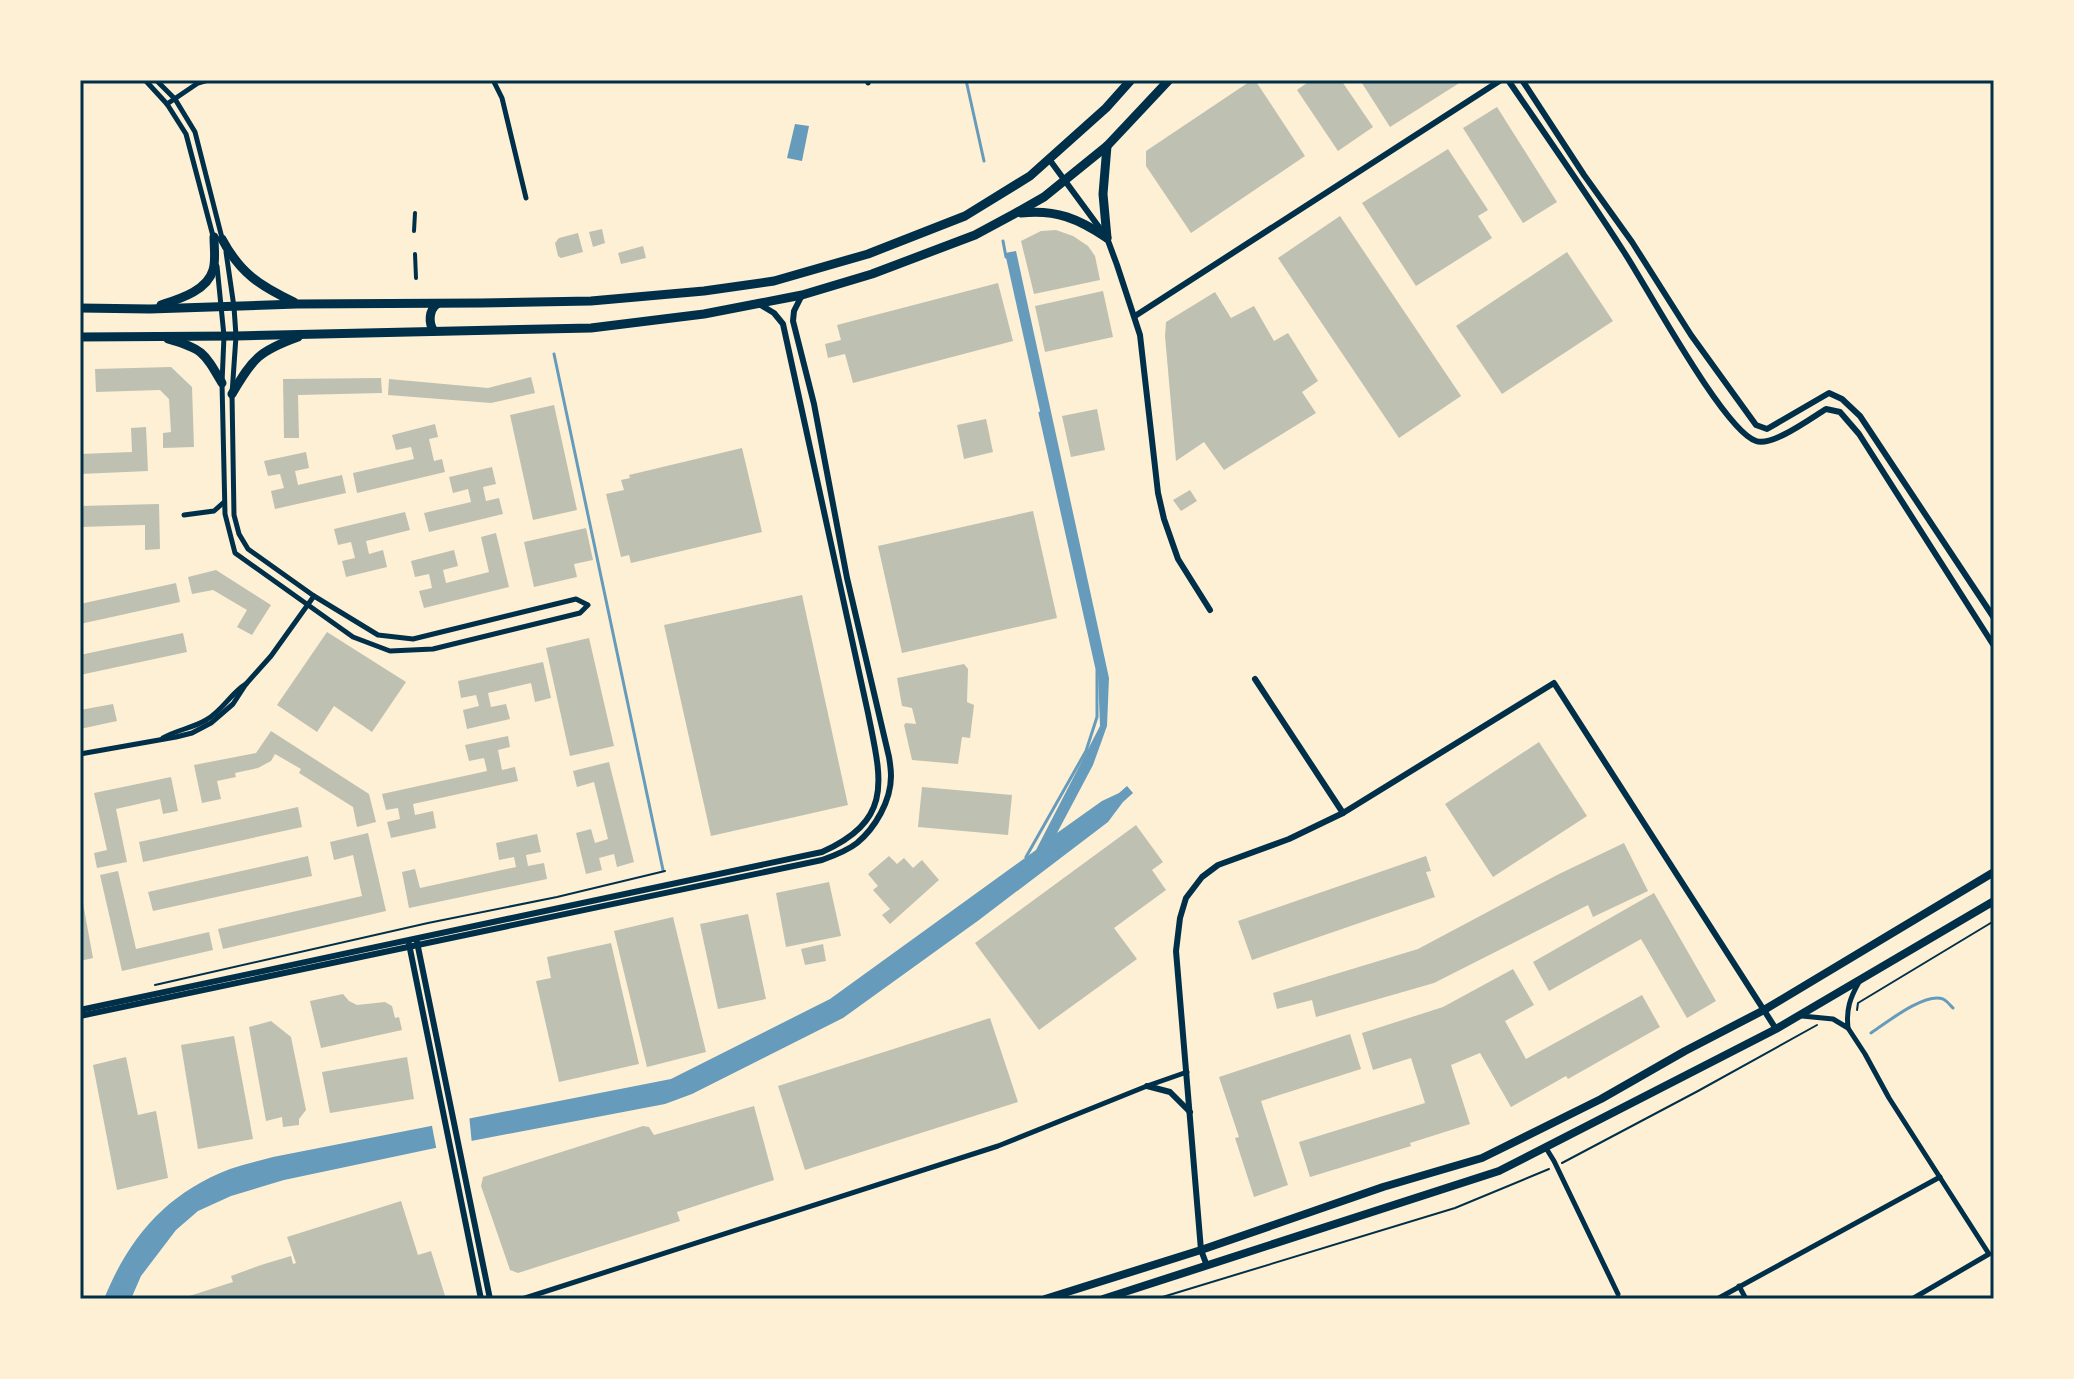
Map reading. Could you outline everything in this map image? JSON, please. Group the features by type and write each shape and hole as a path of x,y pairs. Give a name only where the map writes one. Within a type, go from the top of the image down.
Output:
{"highway":[{"path":"80,308 591,301 774,281 868,254 965,216 1030,176 1106,108 1131,80"},
{"path":"80,337 591,328 688,316 802,295 886,269 975,235 1044,197 1107,146 1169,80"},
{"path":"1107,146 1103,194 1107,238"},
{"path":"1014,214 1055,213 1085,223 1107,238"},
{"path":"218,238 247,274 297,304"},
{"path":"150,309 191,293 207,281 214,269 218,238"},
{"path":"434,331 431,311 437,304"},
{"path":"232,394 247,367 258,355 305,334"},
{"path":"153,335 193,346 207,359 222,383"}],"main road":[{"path":"1045,1299 1201,1250 1383,1187 1482,1158 1601,1099 1764,1010 1994,872"},
{"path":"1103,1299 1499,1171 1800,1016 1994,901"}],"street":[{"path":"145,80 167,104 186,134 218,238 229,266 236,336 232,394 234,515 239,534 248,549 314,596 378,635 413,639 576,599 588,605 580,613 433,649 390,651 353,637 235,553 225,514 224,336 218,238 199,143 190,121 175,99 156,80"},
{"path":"167,104 198,83 208,80"},
{"path":"493,80 502,98 526,198"},
{"path":"1135,316 1501,80"},
{"path":"1508,80 1622,249 1692,365 1737,430 1760,443 1772,440 1826,409 1840,412 1859,434 1994,646"},
{"path":"1522,80 1691,335 1756,425 1767,429 1829,393 1842,399 1860,416 1994,618"},
{"path":"1049,159 1107,238 1135,316 1164,519 1178,559 1210,610"},
{"path":"414,231 415,213"},
{"path":"415,254 416,278"},
{"path":"80,1013 822,860 856,844 881,813 891,776 847,578 814,404 793,321 802,295"},
{"path":"413,943 822,852 851,837 866,822 874,808 879,768 802,407 783,324 774,313 759,304"},
{"path":"184,515 214,511 225,501"},
{"path":"80,754 167,739 192,733 211,723 233,704 314,596"},
{"path":"558,603 562,618"},
{"path":"1255,679 1343,813"},
{"path":"1207,1266 1201,1250 1176,951 1186,898 1202,877 1218,865 1289,839 1343,813 1554,683 1776,1029"},
{"path":"413,943 459,1171 481,1299"},
{"path":"1848,1028 1850,1000 1860,981"},
{"path":"1800,1016 1833,1019 1848,1028 1989,1254 1912,1299"},
{"path":"522,1299 998,1146 1187,1072"},
{"path":"1147,1086 1170,1092 1190,1112"},
{"path":"1545,1147 1618,1294"},
{"path":"459,1171 490,1299"},
{"path":"1717,1299 1940,1177"},
{"path":"1739,1286 1746,1299"}],"path":[{"path":"152,986 665,871"},
{"path":"1856,1011 1858,1003 1994,921"}],"water":[{"path":"795,124 809,126 802,161 787,158"},
{"path":"1016,251 1109,678 1107,726 1093,765 1057,833 1127,786 1133,793 1108,822 843,1018 692,1094 665,1104 284,1180 231,1196 198,1211 176,1230 141,1276 131,1299 104,1299 138,1237 169,1204 208,1179 235,1167 273,1157 671,1079 830,999 1036,850 1100,726 1098,673 1005,253"}],"pier":[{"path":"469,1114 472,1145 437,1152 431,1121"}],"building":[{"path":"1255,80 1305,156 1191,233 1146,166 1146,151"},
{"path":"1311,80 1341,80 1373,127 1338,151 1297,90"},
{"path":"1360,80 1464,80 1390,127"},
{"path":"1497,107 1557,202 1523,223 1463,128"},
{"path":"1448,149 1488,210 1478,216 1492,238 1416,286 1362,203"},
{"path":"1340,216 1461,396 1399,438 1278,258"},
{"path":"602,229 605,243 593,247 589,232"},
{"path":"1056,230 1088,246 1095,256 1100,280 1034,294 1021,241 1041,231"},
{"path":"578,233 583,252 561,258 558,256 555,243 559,238"},
{"path":"643,246 646,258 621,264 618,253"},
{"path":"1567,252 1613,321 1502,394 1456,326"},
{"path":"998,283 1013,341 853,383 845,354 828,358 825,344 841,340 837,325"},
{"path":"1103,291 1113,337 1045,352 1035,306"},
{"path":"1215,292 1231,318 1254,306 1274,341 1288,333 1318,381 1302,392 1316,413 1224,470 1204,442 1176,461 1165,336 1166,322"},
{"path":"171,367 192,387 194,447 163,448 163,433 171,432 169,399 160,390 96,392 95,369"},
{"path":"531,377 535,393 491,403 388,395 389,379 488,388"},
{"path":"381,378 382,393 298,395 299,438 284,438 283,379"},
{"path":"554,405 577,510 533,520 510,415"},
{"path":"1097,409 1105,450 1071,457 1062,416"},
{"path":"986,419 993,452 964,459 957,425"},
{"path":"435,424 438,437 429,439 434,461 442,459 445,472 357,493 353,473 414,459 411,447 396,450 392,435"},
{"path":"146,427 148,471 80,474 80,454 132,452 131,428"},
{"path":"742,448 762,532 631,563 629,555 621,557 606,494 624,490 621,480 630,478 629,475"},
{"path":"306,452 309,468 295,471 298,485 342,475 346,493 275,509 271,491 284,488 280,474 268,476 264,461"},
{"path":"492,467 496,484 483,487 486,501 499,498 503,514 429,532 424,513 471,502 468,489 453,493 449,477"},
{"path":"1190,490 1197,501 1181,511 1173,500"},
{"path":"159,504 160,549 145,550 145,525 80,527 80,506"},
{"path":"1033,511 1057,618 902,653 878,546"},
{"path":"405,512 410,530 366,541 369,554 383,550 387,567 346,577 342,561 355,558 351,542 338,545 334,529"},
{"path":"586,528 593,560 574,564 577,577 534,587 524,542"},
{"path":"496,533 509,587 424,608 419,591 432,588 429,574 415,577 411,561 454,550 458,566 443,570 446,583 489,572 481,537"},
{"path":"216,570 271,605 252,635 237,627 247,610 213,590 192,594 188,577"},
{"path":"176,583 180,602 80,624 80,604"},
{"path":"802,595 848,805 711,836 664,625"},
{"path":"327,632 406,682 372,732 334,706 317,732 277,705"},
{"path":"183,633 187,652 80,675 80,655"},
{"path":"589,638 614,746 570,756 546,648"},
{"path":"543,662 551,698 535,702 531,683 488,693 491,707 506,704 510,719 467,729 463,710 479,706 476,695 461,698 458,681"},
{"path":"964,664 968,669 967,702 974,705 970,738 962,737 958,764 912,760 904,725 916,724 912,708 902,706 897,678"},
{"path":"113,704 117,721 80,729 80,710"},
{"path":"271,731 369,794 376,822 357,827 353,807 275,754 271,761 258,768 217,781 221,799 202,803 194,765 256,753"},
{"path":"508,736 510,747 498,750 502,770 515,767 518,781 413,804 415,815 433,811 436,828 391,838 387,822 400,819 398,808 386,810 382,794 487,771 484,758 469,761 465,745"},
{"path":"1539,742 1587,816 1493,877 1445,804"},
{"path":"609,762 634,862 617,867 614,854 599,858 602,870 586,874 576,833 591,829 595,843 608,839 594,782 577,787 573,771"},
{"path":"171,777 178,811 163,814 160,799 116,809 127,862 97,868 94,853 107,850 94,793"},
{"path":"922,787 1012,795 1008,835 918,827"},
{"path":"298,807 302,827 143,862 139,842"},
{"path":"1136,825 1163,862 1152,870 1166,890 1114,928 1137,959 1039,1030 975,943"},
{"path":"368,833 386,911 223,949 218,929 362,896 353,855 334,860 330,842"},
{"path":"537,834 541,852 526,855 528,866 544,863 547,879 409,908 402,872 415,869 420,888 516,867 514,857 499,860 496,843"},
{"path":"1624,843 1648,891 1593,917 1588,905 1434,983 1316,1017 1312,1000 1277,1009 1273,993 1418,949"},
{"path":"308,856 312,876 153,911 148,892"},
{"path":"889,856 897,864 904,858 913,868 922,860 939,880 890,924 882,915 890,909 873,890 878,886 868,874"},
{"path":"1426,856 1431,871 1426,872 1435,897 1252,960 1238,921"},
{"path":"118,871 136,949 209,932 213,950 122,971 100,875"},
{"path":"829,882 841,936 786,947 776,893"},
{"path":"1654,893 1716,1001 1687,1018 1641,939 1549,991 1533,962"},
{"path":"80,898 93,958 80,961"},
{"path":"748,914 766,999 718,1009 700,924"},
{"path":"673,917 706,1052 647,1067 614,931"},
{"path":"611,943 639,1064 559,1082 536,981 551,978 547,957"},
{"path":"823,944 826,961 805,965 801,949"},
{"path":"1513,969 1534,1005 1505,1021 1526,1059 1642,995 1660,1027 1511,1107 1480,1053 1451,1065 1470,1124 1310,1177 1299,1142 1425,1103 1411,1058 1373,1070 1362,1033 1443,1007"},
{"path":"343,994 357,1005 385,1002 392,1006 402,1030 321,1048 310,1001"},
{"path":"990,1018 1018,1102 805,1170 778,1086"},
{"path":"271,1021 291,1037 306,1110 299,1119 299,1125 283,1127 282,1117 266,1121 249,1027"},
{"path":"1350,1034 1361,1069 1261,1101 1288,1185 1254,1197 1219,1077"},
{"path":"234,1036 253,1139 198,1149 181,1045"},
{"path":"126,1057 138,1115 156,1111 168,1178 117,1190 93,1065"},
{"path":"407,1057 414,1099 330,1113 322,1072"},
{"path":"754,1106 774,1180 677,1212 680,1221 518,1273 510,1270 481,1186 483,1177 643,1126 649,1127 654,1135"},
{"path":"401,1201 418,1255 431,1251 446,1299 180,1299 233,1282 231,1276 261,1265 291,1256 293,1264 296,1263 287,1237"}],"waterway":[{"path":"966,80 984,161"},
{"path":"1003,241 1006,257"},
{"path":"554,354 663,870"},
{"path":"1026,857 1086,751 1097,717 1097,669 1040,413"},
{"path":"1871,1033 1926,1000 1943,999 1953,1008"}]}
